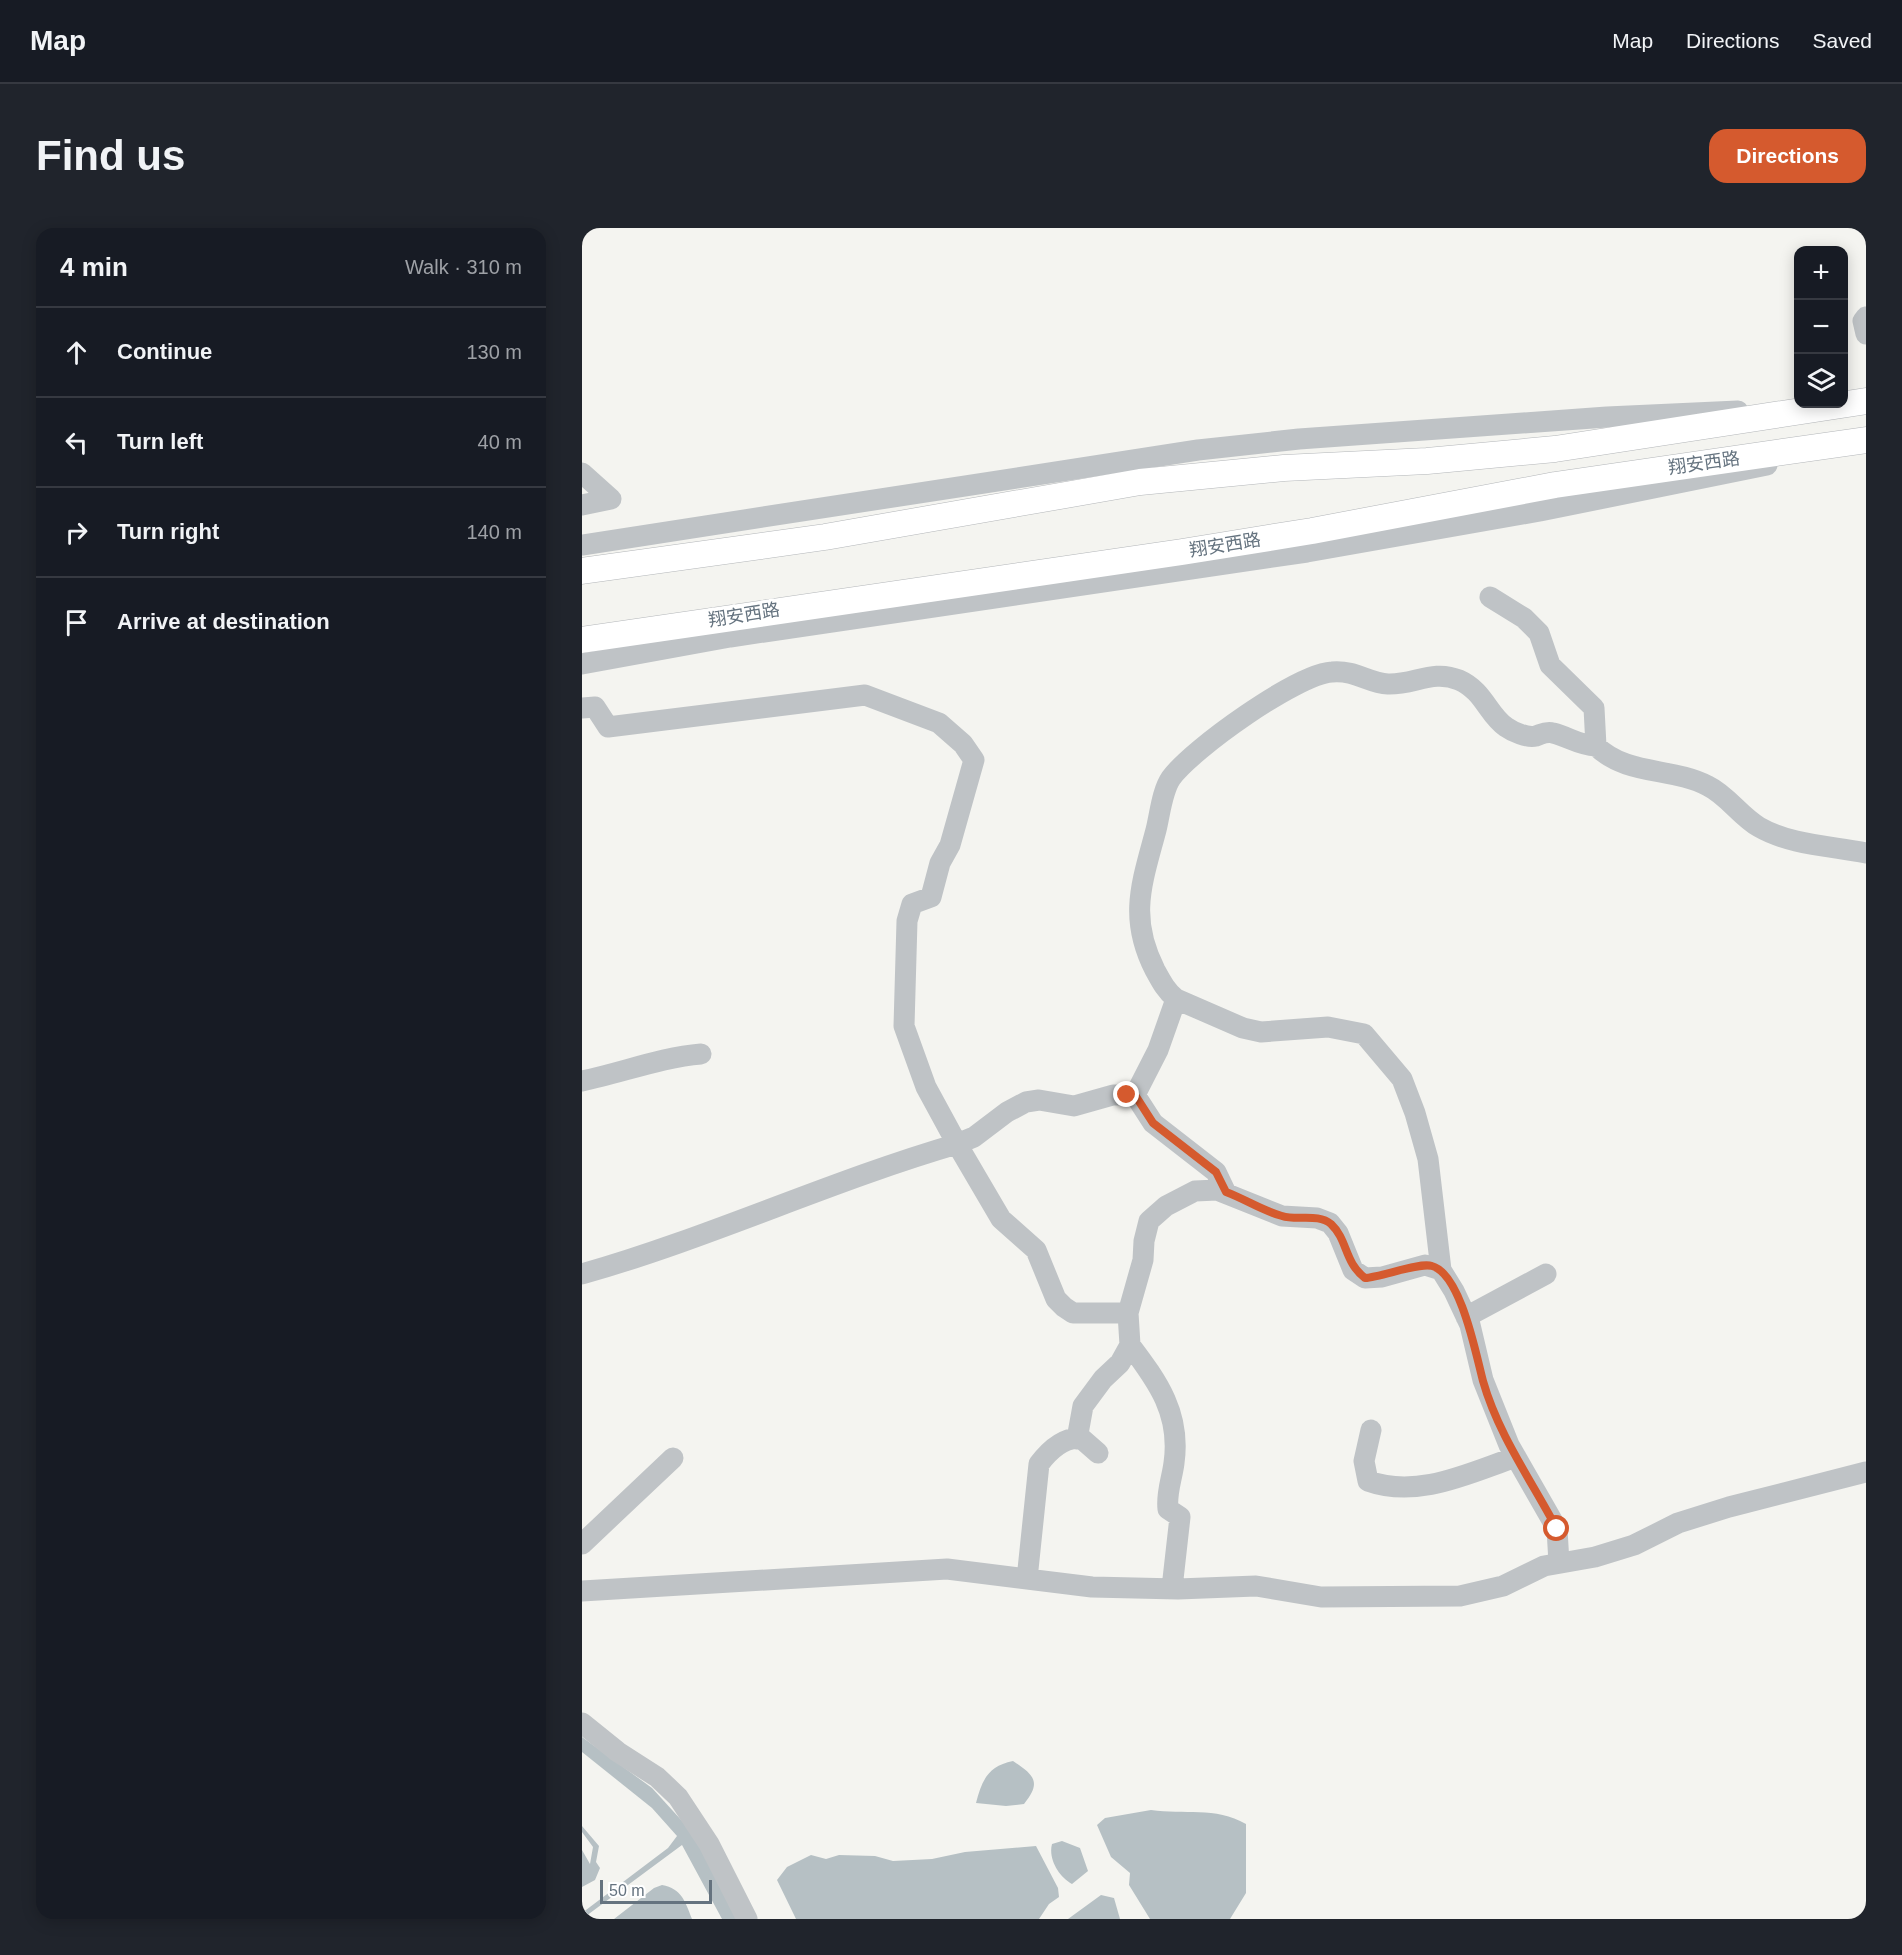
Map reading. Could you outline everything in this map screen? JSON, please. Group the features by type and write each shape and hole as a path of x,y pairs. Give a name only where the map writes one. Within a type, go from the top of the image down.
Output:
{"main road":[{"name":"翔安西路","path":"1848,404 1866,401"},
{"name":"翔安西路","path":"582,571 825,537 1140,482 1284,468 1427,461 1555,449 1822,408"},
{"name":"翔安西路","path":"582,639 1193,550 1312,531 1555,485 1860,441"}],"street":[{"path":"1866,317 1863,321 1866,334"},
{"path":"582,544 1198,450 1299,439 1607,417 1807,408"},
{"path":"582,664 729,637 1307,552 1715,477 1860,441"},
{"path":"582,473 611,499 582,505"},
{"path":"1490,597 1524,618 1539,633 1550,665 1594,708 1596,746"},
{"path":"1559,1563 1557,1529 1516,1457 1489,1399 1466,1317 1441,1270 1428,1159 1415,1113 1402,1079 1364,1034 1328,1027 1261,1032 1243,1028 1176,999 1168,993 1146,951 1139,930 1144,878 1169,780 1208,740 1284,692 1328,672 1352,671 1387,684 1441,674 1473,687 1504,726 1519,734 1535,736 1543,732 1554,733 1567,740 1596,746 1623,764 1708,786 1758,826 1786,839 1866,853"},
{"path":"582,708 595,707 608,727 865,695 948,722 974,760 950,845 940,863 931,897 912,904 907,921 904,1026 926,1087 957,1144 1001,1219 1036,1250 1056,1299 1072,1313 1128,1313"},
{"path":"1135,1095 1158,1050 1176,999"},
{"path":"582,1081 621,1074 682,1056 701,1054"},
{"path":"582,1274 620,1263 750,1215 957,1144 982,1132 1007,1112 1026,1102 1039,1100 1074,1106 1113,1095 1135,1095"},
{"path":"1135,1095 1153,1123 1216,1172 1226,1192"},
{"path":"1077,1439 1083,1406 1103,1378 1120,1363 1130,1345 1128,1313 1143,1260 1144,1241 1149,1221 1166,1206 1195,1191 1226,1192 1282,1216 1317,1218 1330,1223 1338,1233 1353,1270 1365,1278 1382,1277 1425,1265 1441,1270"},
{"path":"1466,1317 1546,1274"},
{"path":"1130,1345 1157,1380 1171,1414 1175,1433 1174,1463 1167,1499 1168,1509 1180,1517 1172,1588"},
{"path":"1371,1430 1364,1470 1368,1481 1380,1485 1402,1489 1421,1486 1516,1457"},
{"path":"1027,1579 1039,1464 1048,1452 1067,1441 1077,1439 1090,1444 1098,1453"},
{"path":"582,1544 673,1458"},
{"path":"582,1591 947,1569 1092,1587 1256,1586 1321,1597 1460,1596 1503,1586 1544,1566 1595,1557 1634,1545 1678,1523 1729,1507 1866,1472"},
{"path":"582,1723 618,1752 657,1777 678,1797 709,1844 747,1919"}],"shaded area":[{"path":"582,1737 652,1788 694,1834 737,1919 722,1919 682,1845 582,1919 582,1913 668,1848 677,1836 652,1808 582,1752"},
{"path":"1013,1761 1033,1780 1033,1790 1024,1804 1006,1806 976,1803 987,1775 998,1766"},
{"path":"1151,1810 1211,1813 1234,1818 1246,1824 1246,1893 1230,1919 1150,1919 1129,1885 1130,1873 1111,1857 1097,1825 1105,1818"},
{"path":"582,1826 599,1846 596,1862 600,1868 595,1880 582,1887 582,1850 590,1864 593,1847 582,1832"},
{"path":"1062,1841 1080,1848 1088,1871 1072,1884 1059,1872 1053,1861 1052,1844"},
{"path":"1036,1846 1058,1888 1059,1897 1049,1904 1039,1919 796,1919 777,1880 787,1867 811,1855 826,1859 839,1855 875,1856 893,1861 932,1859 965,1852"},
{"path":"662,1885 678,1893 685,1901 692,1919 614,1919 654,1888"},
{"path":"1101,1895 1114,1898 1120,1919 1068,1919"}],"route":[{"path":"1127,1095 1135,1095 1153,1123 1216,1172 1226,1192 1282,1216 1317,1218 1330,1223 1338,1233 1353,1270 1365,1278 1382,1277 1425,1265 1432,1265 1441,1270 1470,1325 1489,1399 1509,1445 1532,1481 1557,1529"}]}
